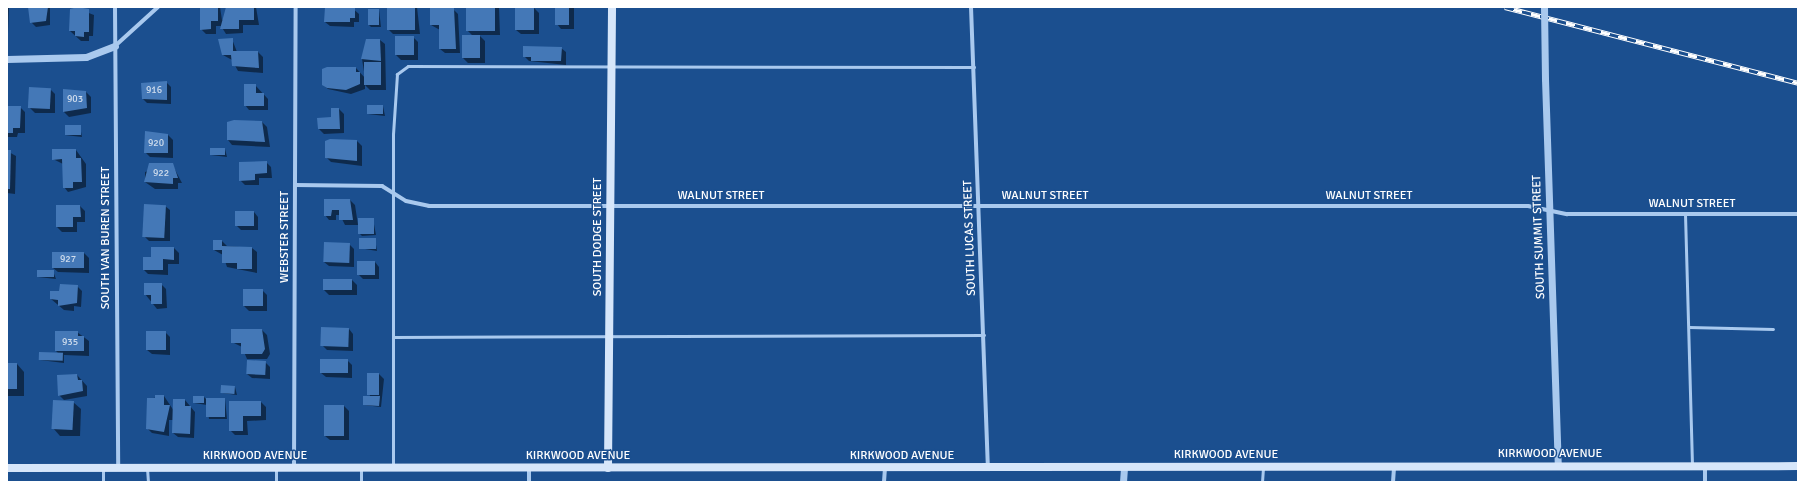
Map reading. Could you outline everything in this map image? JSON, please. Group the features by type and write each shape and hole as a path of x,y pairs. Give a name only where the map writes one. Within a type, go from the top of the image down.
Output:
{"main road":[{"name":"SOUTH DODGE STREET","path":"608,468 612,7"},
{"name":"KIRKWOOD AVENUE","path":"7,468 1124,468 1798,466"}],"street":[{"name":"SOUTH VAN BUREN STREET","path":"115,7 118,468"},
{"path":"7,59 86,57 115,46 158,7"},
{"name":"WEBSTER STREET","path":"294,468 296,7"},
{"name":"SOUTH LUCAS STREET","path":"971,7 988,468"},
{"name":"SOUTH SUMMIT STREET","path":"1544,7 1549,211 1558,466"},
{"name":"WALNUT STREET","path":"296,185 382,186 406,201 429,206 1528,206 1567,214 1798,214"},
{"path":"1705,466 1705,482"},
{"path":"1393,482 1394,467"},
{"path":"529,468 529,482"},
{"path":"884,482 885,468"},
{"path":"1123,482 1124,468"}],"lane":[{"path":"393,468 394,193 397,74 408,66 974,67"},
{"path":"1685,214 1692,466"},
{"path":"1689,327 1774,329"},
{"path":"393,337 984,335"},
{"path":"1262,482 1263,467"},
{"path":"103,468 103,482"},
{"path":"147,468 148,482"},
{"path":"276,468 276,482"},
{"path":"361,468 361,482"}],"building":[{"path":"28,7 48,7 46,21 30,23"},
{"path":"77,7 89,9 89,32 84,32 84,37 75,36 75,31 69,31 70,9"},
{"path":"200,7 218,7 218,21 211,21 211,29 200,30"},
{"path":"226,7 254,7 254,20 239,20 239,29 220,29"},
{"path":"325,7 355,8 355,18 350,18 350,22 324,22"},
{"path":"387,7 415,7 415,30 387,30"},
{"path":"430,7 454,8 456,49 439,49 439,25 430,25"},
{"path":"466,7 495,7 495,31 466,31"},
{"path":"515,7 534,7 534,30 515,30"},
{"path":"555,7 569,7 569,25 555,25"},
{"path":"368,9 379,9 379,25 368,25"},
{"path":"462,35 480,35 480,58 462,58"},
{"path":"395,36 414,36 414,55 395,55"},
{"path":"233,38 233,51 258,51 259,68 232,66 231,55 222,55 218,39"},
{"path":"366,39 380,39 381,61 361,59"},
{"path":"523,46 562,47 561,61 531,61 531,57 523,57"},
{"path":"364,62 381,62 381,85 364,85"},
{"path":"327,67 356,67 356,72 360,72 360,84 346,90 327,88 322,85 322,69"},
{"path":"167,81 167,100 142,99 141,83"},
{"path":"244,84 256,84 256,93 264,93 264,106 244,106"},
{"path":"29,87 51,88 50,109 28,108"},
{"path":"63,89 86,91 87,108 63,112"},
{"path":"367,105 383,105 383,114 367,114"},
{"path":"7,106 21,106 20,128 13,128 13,133 7,133"},
{"path":"331,108 339,108 340,129 318,129 317,118 331,117"},
{"path":"234,120 262,121 265,142 227,140 227,122"},
{"path":"65,125 81,125 81,135 65,135"},
{"path":"145,131 168,134 168,153 144,153"},
{"path":"330,139 357,140 357,161 325,158 325,141"},
{"path":"210,148 225,148 225,155 210,155"},
{"path":"52,149 76,149 76,158 81,158 82,182 73,182 73,188 63,188 62,159 52,160"},
{"path":"7,150 11,150 10,189 7,189"},
{"path":"267,161 267,173 255,174 255,180 239,181 239,162"},
{"path":"149,163 173,163 178,178 173,178 173,184 144,182"},
{"path":"324,199 350,199 353,220 339,220 339,210 332,210 331,216 324,216"},
{"path":"144,204 166,205 164,238 142,237"},
{"path":"56,205 80,205 81,217 73,217 73,227 56,227"},
{"path":"235,211 254,211 254,226 235,226"},
{"path":"358,218 374,218 374,234 358,234"},
{"path":"359,238 376,238 376,249 359,249"},
{"path":"213,240 222,240 222,246 252,247 252,269 237,269 237,263 222,263 222,250 213,250"},
{"path":"324,242 350,243 349,263 323,262"},
{"path":"151,247 174,247 174,260 163,259 163,270 143,270 143,257 151,257"},
{"path":"52,252 84,252 84,268 52,268"},
{"path":"357,261 375,261 375,275 357,275"},
{"path":"37,270 54,270 54,277 37,277"},
{"path":"323,279 352,279 352,290 323,290"},
{"path":"144,283 162,283 162,304 151,304 151,295 144,295"},
{"path":"60,284 78,285 77,303 58,306 58,300 50,299 50,291 59,291"},
{"path":"243,289 263,289 263,306 243,306"},
{"path":"321,327 349,328 348,347 320,346"},
{"path":"231,329 262,329 265,349 262,354 241,354 241,343 231,343"},
{"path":"55,331 78,331 78,336 84,336 84,351 55,351"},
{"path":"146,331 166,331 166,350 146,350"},
{"path":"39,352 63,353 63,361 39,360"},
{"path":"320,359 348,359 348,373 320,373"},
{"path":"247,360 266,361 265,375 246,374"},
{"path":"7,363 17,363 17,389 7,389"},
{"path":"367,373 379,373 379,395 367,395"},
{"path":"77,374 78,380 82,380 83,391 58,396 57,375"},
{"path":"221,385 235,386 234,394 220,393"},
{"path":"155,395 164,395 164,405 170,405 164,432 146,429 147,398 155,398"},
{"path":"193,396 204,396 204,403 193,403"},
{"path":"363,396 380,396 379,406 363,405"},
{"path":"206,398 225,398 225,417 206,417"},
{"path":"173,399 185,399 185,406 191,406 190,434 172,433"},
{"path":"53,400 74,401 72,430 51,429"},
{"path":"229,401 261,401 261,416 243,416 243,431 229,431"},
{"path":"324,405 344,405 344,436 324,436"}],"railway":[{"path":"1505,7 1798,83"}]}
